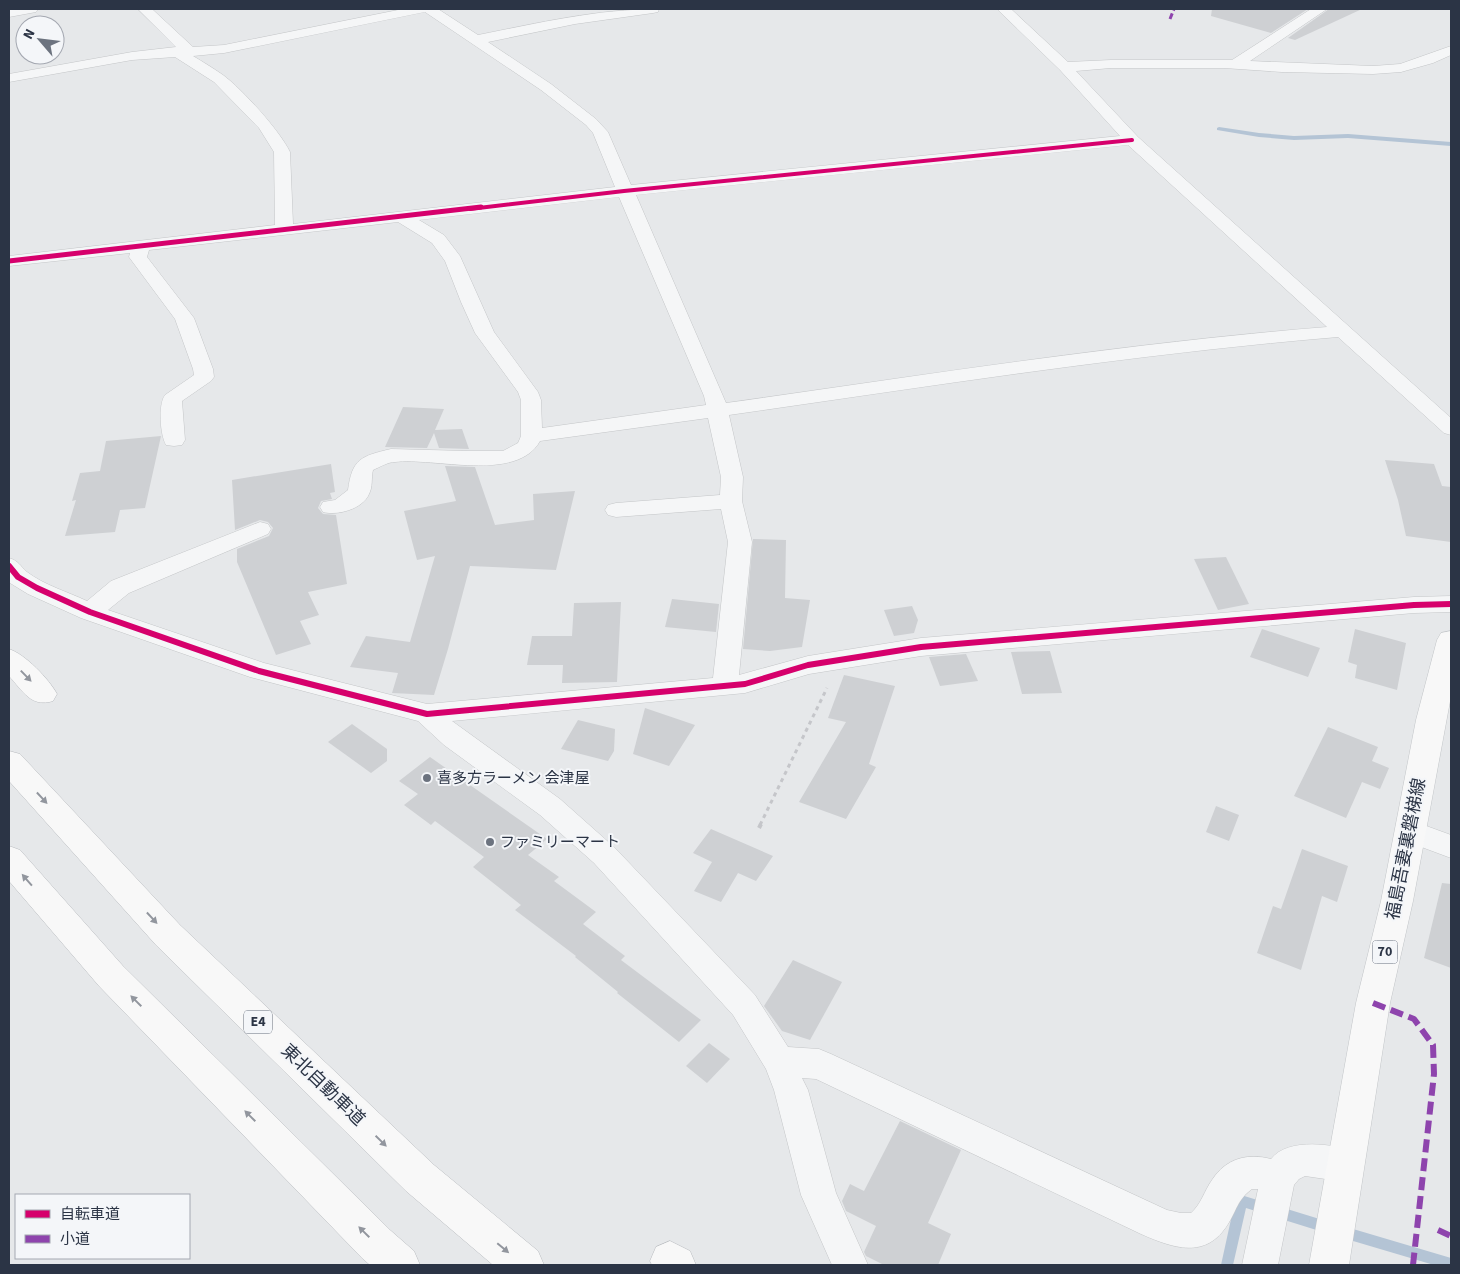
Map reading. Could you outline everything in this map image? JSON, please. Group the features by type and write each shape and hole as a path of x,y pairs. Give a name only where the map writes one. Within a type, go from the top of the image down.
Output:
{"main road":[{"name":"福島吾妻裏磐梯線","path":"1329,1265 1373,1003 1397,901 1431,720 1451,640"},
{"path":"9,659 42,694"},
{"name":"東北自動車道","path":"9,762 168,935 420,1178 524,1265"},
{"path":"9,859 111,976 376,1244 400,1265"}],"street":[{"path":"9,13 30,9"},
{"path":"144,9 183,51 218,80 264,125 278,142 282,152 284,229"},
{"path":"9,78 132,56 224,49 418,9 476,40 546,87 592,122 600,132 714,396 732,477 731,501 740,542 736,591 726,664 726,686"},
{"path":"476,40 575,20 653,9"},
{"path":"1003,9 1065,67 1132,140 1451,429"},
{"path":"1235,65 1320,9"},
{"path":"1065,67 1111,64 1235,65 1373,70 1401,68 1428,60 1451,50"},
{"path":"9,261 624,191 1132,140"},
{"path":"330,507 341,506 359,492 361,472 364,466 391,455 467,458 507,457 526,446 532,436 531,400 528,392 485,333 470,302 454,260 438,240 401,216"},
{"path":"141,245 138,257 184,318 204,369 204,377 172,399 171,410 174,440"},
{"path":"532,436 1093,358 1248,339 1344,331"},
{"path":"616,510 731,501"},
{"path":"90,612 120,587 260,529"},
{"path":"9,566 18,577 37,588 90,612 259,671 426,714 745,684 808,666 921,647 1414,605 1451,604"},
{"path":"426,714 454,738 550,807 604,855 744,1005 779,1061 791,1090 819,1195 850,1265"},
{"path":"1410,831 1451,847"},
{"path":"779,1061 819,1064 1154,1222 1179,1232 1197,1230 1203,1226 1217,1209 1224,1193 1245,1173 1256,1172 1278,1178"},
{"path":"1260,1265 1278,1178 1286,1166 1305,1160 1346,1165"}],"path":[{"path":"759,828 840,660"}],"building":[{"path":"1212,9 1308,9 1271,33 1211,16"},
{"path":"1329,9 1362,9 1295,40 1288,38"},
{"path":"403,407 444,409 435,430 462,429 469,449 439,448 434,433 427,448 385,447"},
{"path":"161,436 145,508 120,510 115,532 65,536 76,500 72,501 80,473 100,471 106,441"},
{"path":"1385,460 1434,464 1442,486 1451,487 1451,542 1406,536 1398,500"},
{"path":"331,464 335,492 330,493 332,499 321,501 318,508 323,514 336,515 347,584 308,592 319,615 300,621 311,644 276,655 237,562 237,549 269,536 273,528 268,522 260,520 235,530 232,480"},
{"path":"445,466 475,467 495,525 534,520 533,494 575,491 556,570 470,566 434,695 392,693 398,673 350,667 366,636 410,642 435,556 417,560 404,511 456,501"},
{"path":"753,539 786,540 785,598 810,600 802,647 770,651 743,649"},
{"path":"1226,557 1249,604 1218,610 1194,559"},
{"path":"672,599 719,604 716,632 665,627"},
{"path":"621,602 617,682 562,683 563,665 527,665 532,636 572,636 574,603"},
{"path":"912,606 918,620 914,633 894,636 884,610"},
{"path":"1262,629 1320,648 1308,677 1250,657"},
{"path":"1355,629 1406,643 1397,690 1355,678 1357,665 1348,662"},
{"path":"1050,651 1062,693 1022,694 1011,652"},
{"path":"966,654 978,681 940,686 929,657"},
{"path":"844,675 895,686 869,764 876,767 846,819 799,802 846,722 828,718"},
{"path":"645,708 695,725 669,766 633,754"},
{"path":"578,720 615,729 614,751 608,761 561,749"},
{"path":"352,724 387,749 387,761 371,773 328,742"},
{"path":"1328,727 1378,747 1372,761 1389,768 1380,789 1362,782 1346,818 1294,796"},
{"path":"430,757 547,839 528,855 559,877 554,881 596,912 583,924 625,956 621,960 701,1020 679,1042 617,993 576,956 515,910 521,905 473,867 484,857 435,821 431,825 404,805 418,794 399,781"},
{"path":"1216,806 1239,815 1229,841 1206,832"},
{"path":"711,829 773,856 756,881 738,873 721,902 694,891 712,862 693,853"},
{"path":"1302,849 1348,866 1337,902 1322,896 1301,970 1257,953 1273,906 1281,909"},
{"path":"1442,883 1451,884 1451,968 1424,958"},
{"path":"793,960 842,982 810,1040 782,1031 764,1006"},
{"path":"709,1043 730,1059 707,1083 686,1066"},
{"path":"900,1121 961,1150 928,1223 951,1234 938,1265 884,1265 866,1256 864,1252 876,1226 846,1211 842,1201 850,1184 864,1191"}],"waterway":[{"path":"1219,129 1294,138 1348,136 1451,144"},
{"path":"1227,1265 1241,1201 1326,1227"},
{"path":"1343,1232 1451,1264"}],"marked path":[{"path":"1170,19 1174,9"},
{"path":"1373,1003 1414,1019 1433,1045 1434,1074 1413,1265"},
{"path":"1438,1230 1451,1236"}],"cycle path":[{"path":"9,261 624,191 1132,140"},
{"path":"9,566 18,577 37,588 90,612 259,671 427,714 745,684 808,665 921,647 1414,605 1451,604"}],"place":[{"name":"喜多方ラーメン 会津屋","path":"427,778"},
{"name":"ファミリーマート","path":"490,842"}]}
